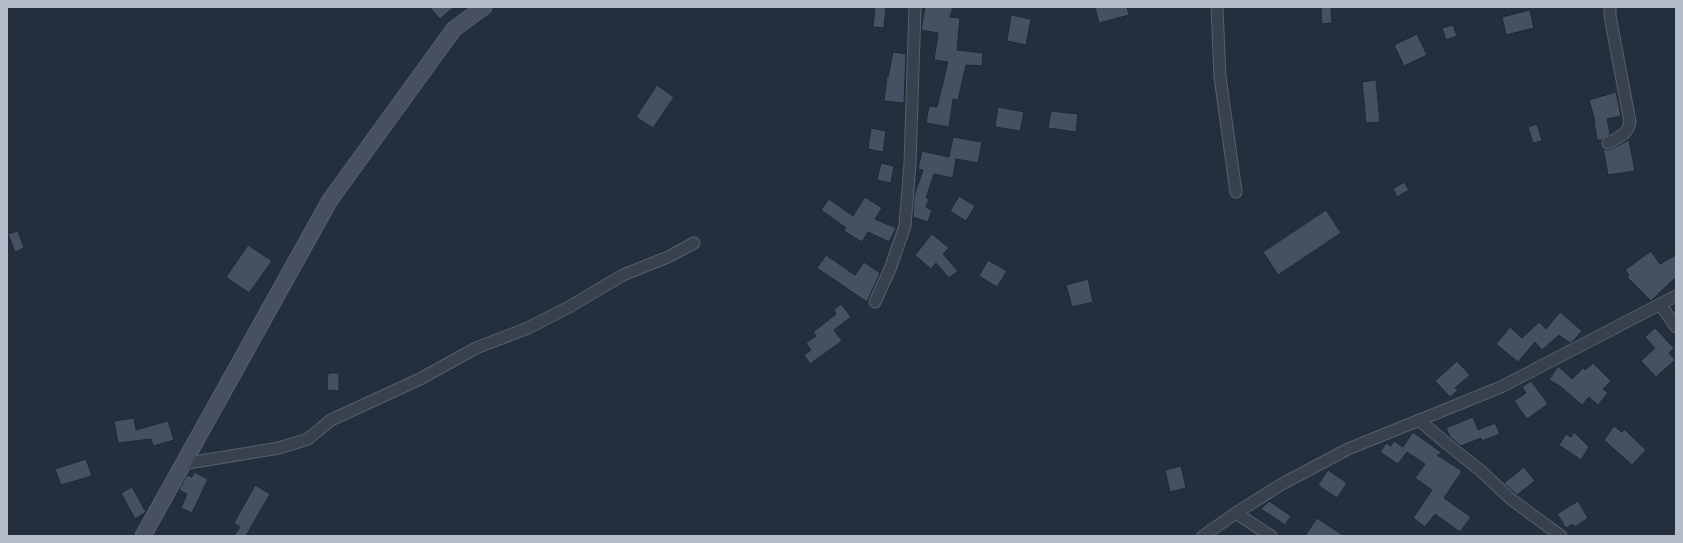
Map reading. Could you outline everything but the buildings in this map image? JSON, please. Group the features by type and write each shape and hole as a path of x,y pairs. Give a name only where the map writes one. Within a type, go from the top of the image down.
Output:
{"street":[{"path":"143,536 330,200 454,29 484,7"},
{"path":"875,302 890,269 905,226 910,164 915,7"},
{"path":"1217,7 1220,77 1236,192"},
{"path":"1608,143 1623,135 1629,129 1630,122 1610,16 1610,7"},
{"path":"182,464 279,448 308,439 331,420 420,379 476,348 528,328 569,307 623,275 668,257 694,243"},
{"path":"1203,536 1282,484 1348,449 1501,387 1676,296"},
{"path":"1660,304 1676,327"},
{"path":"1419,420 1446,444 1481,471 1512,500 1561,536"},
{"path":"1236,513 1271,536"}]}
